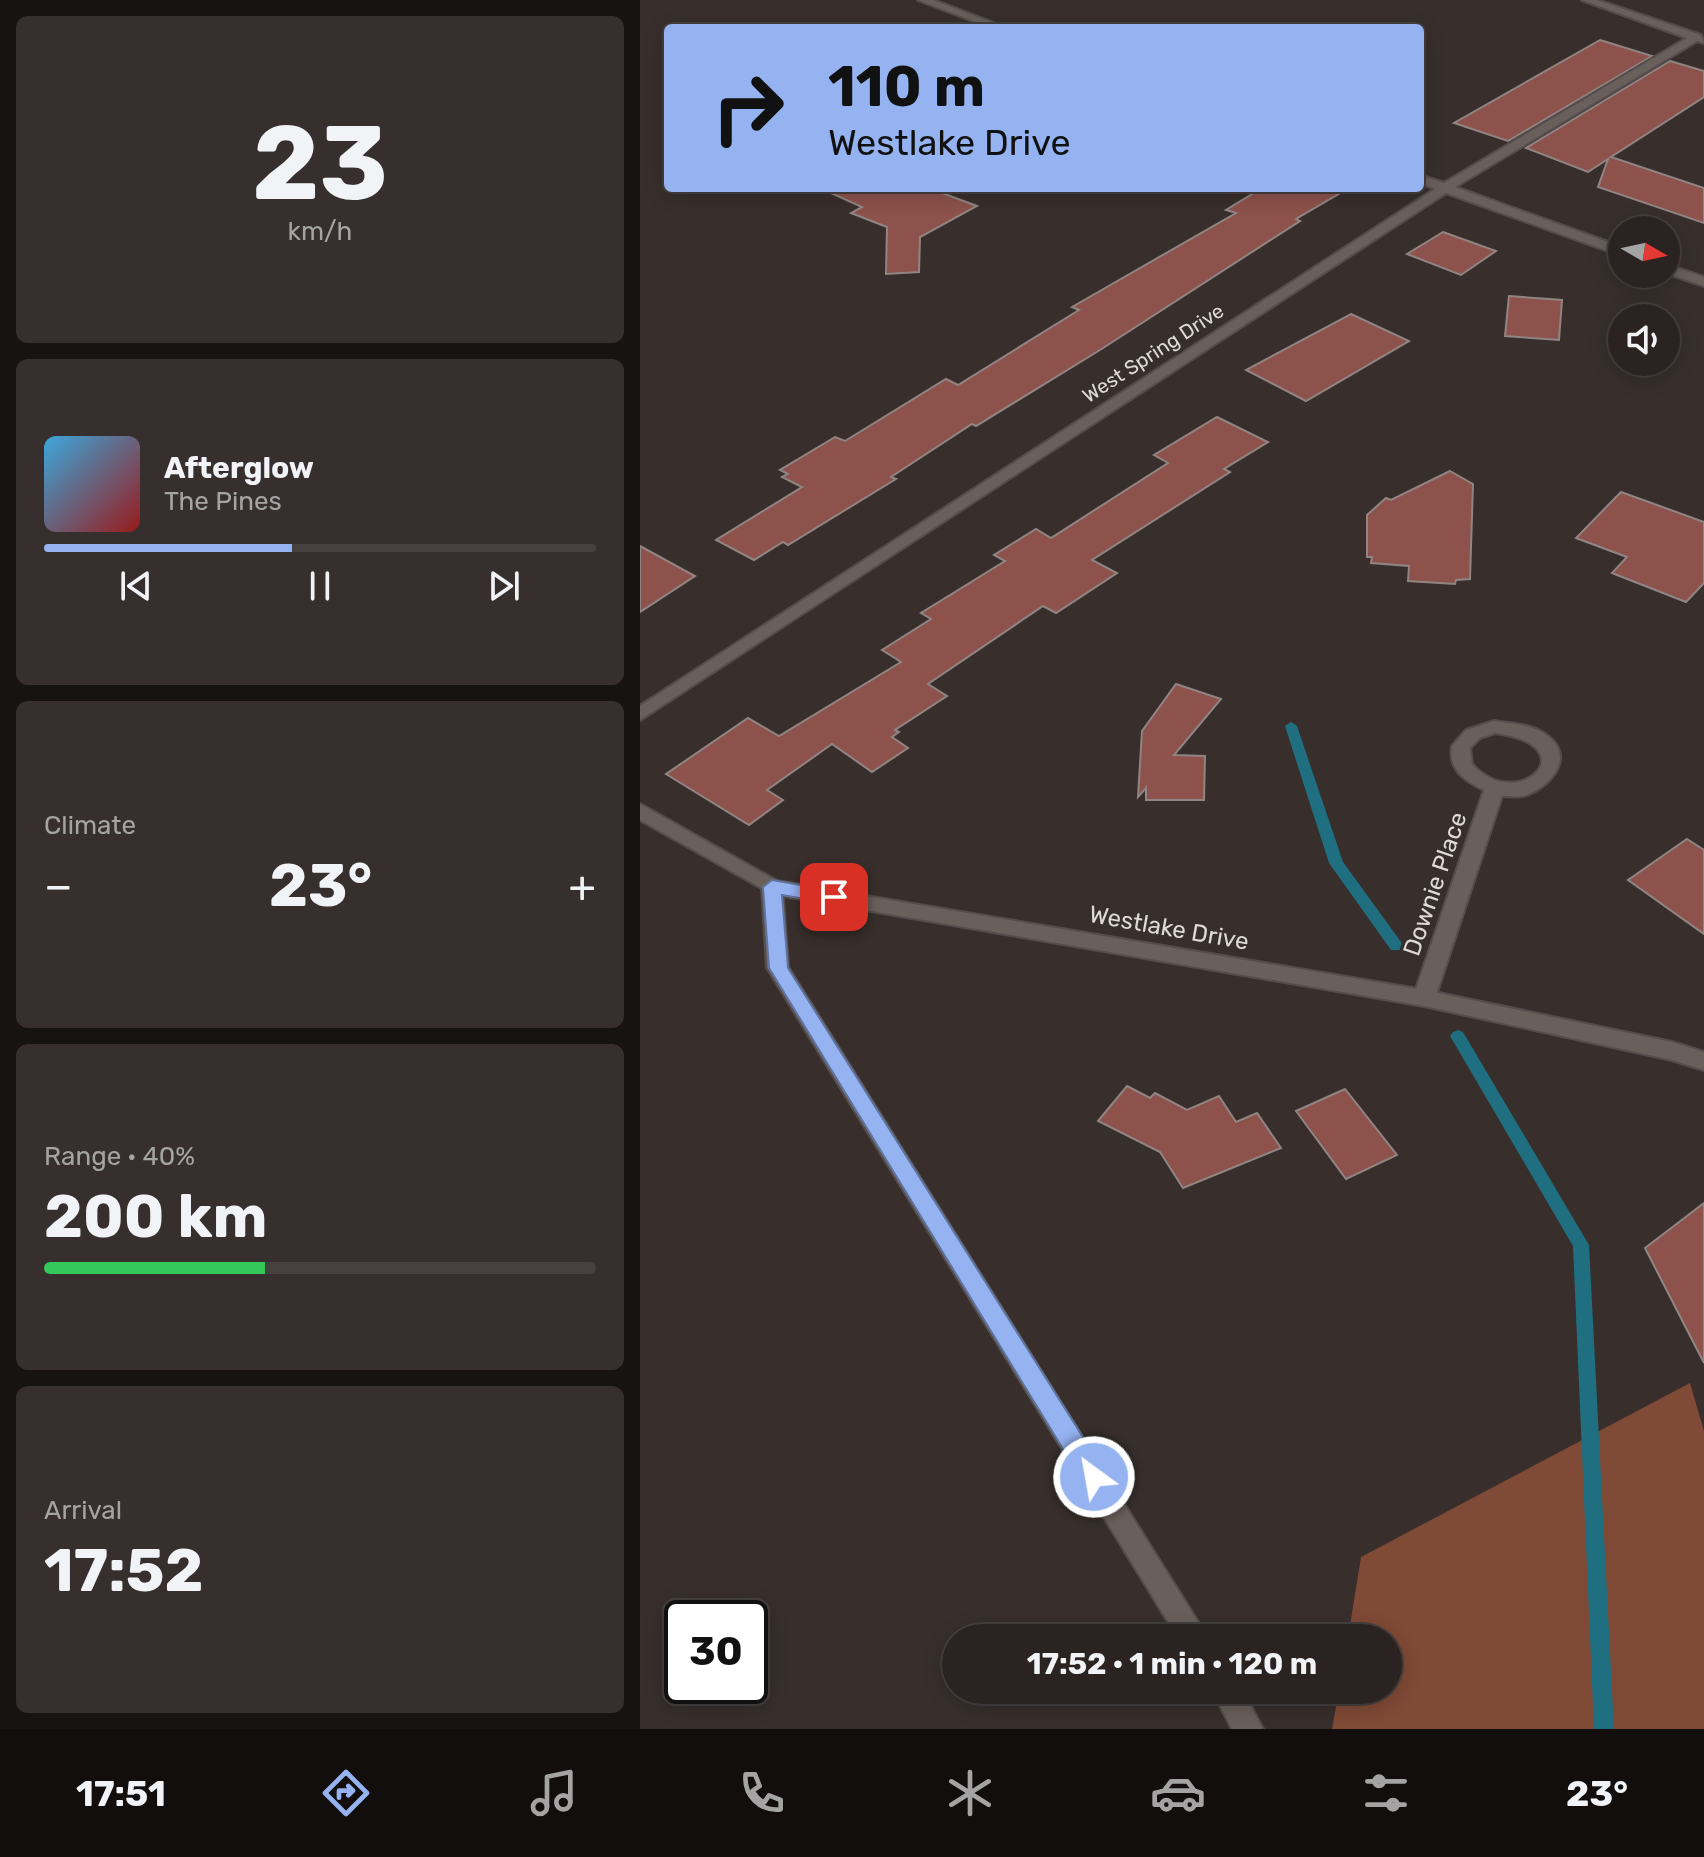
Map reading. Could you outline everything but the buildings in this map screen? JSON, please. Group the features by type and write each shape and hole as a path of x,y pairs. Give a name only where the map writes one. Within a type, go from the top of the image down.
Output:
{"street":[{"path":"923,0 990,24"},
{"path":"1587,0 1700,38"},
{"name":"West Spring Drive","path":"640,714 1443,187 1700,38"},
{"path":"1424,180 1608,247"},
{"path":"1680,273 1704,282"},
{"path":"1494,727 1522,730 1534,735 1551,752 1553,762 1550,772 1542,781 1521,789 1495,787 1481,782 1462,764 1461,746 1473,734 1494,727"},
{"name":"Downie Place","path":"1424,998 1495,787"},
{"name":"Westlake Drive","path":"640,811 772,887 1424,998 1672,1051 1704,1061"},
{"path":"772,887 778,968 1185,1624"},
{"path":"1234,1704 1248,1729"}],"shaded area":[{"path":"1690,1383 1704,1431 1704,1729 1332,1729 1336,1704 1402,1704 1402,1624 1350,1624 1361,1557"}],"waterway":[{"path":"1291,726 1336,863 1396,946"},
{"path":"1458,1036 1581,1245 1604,1729"}],"route":[{"path":"834,897 772,887 778,968 1094,1477"}]}
